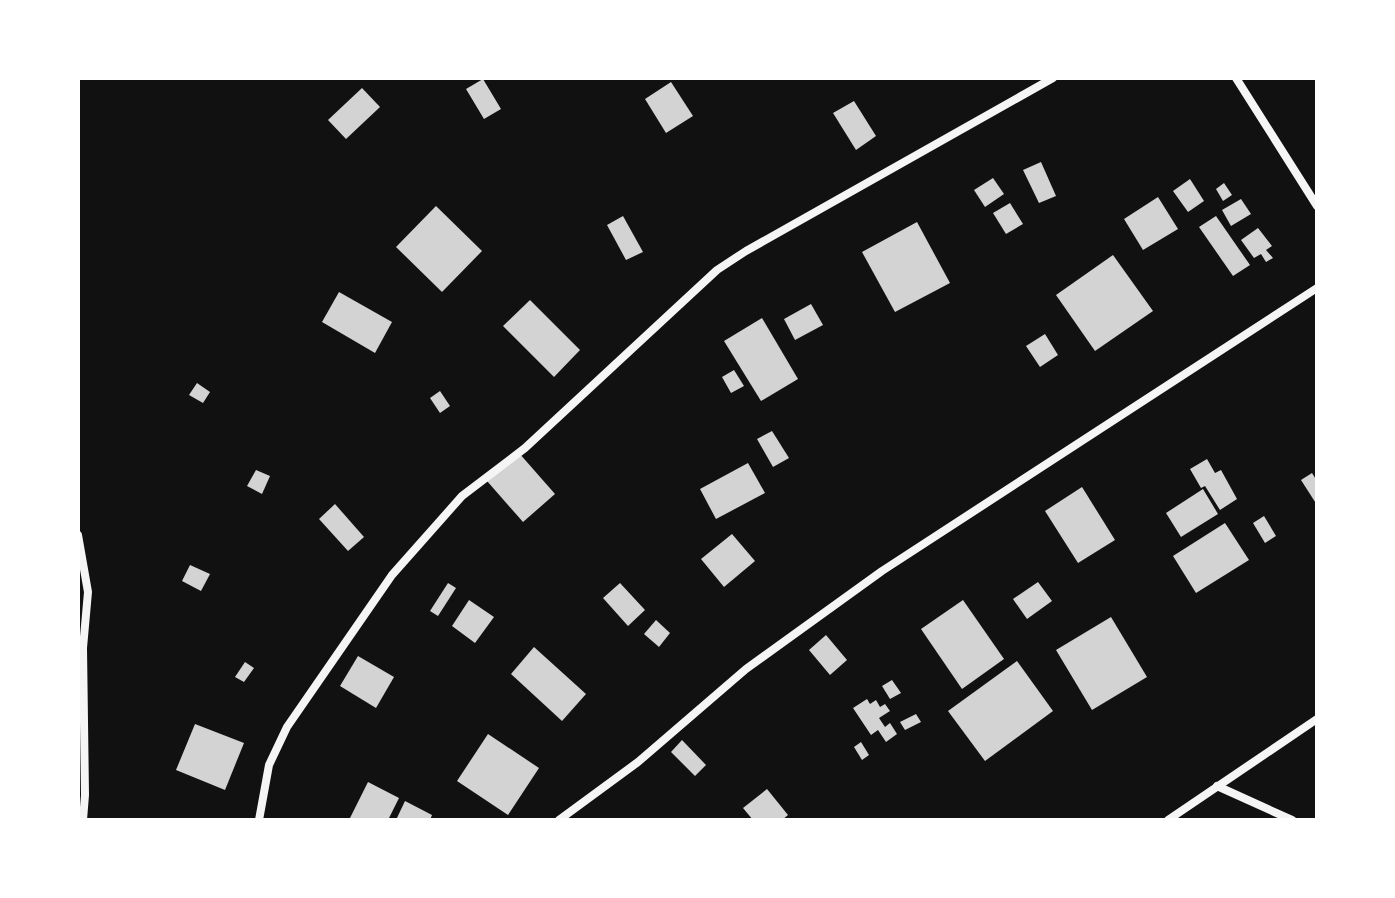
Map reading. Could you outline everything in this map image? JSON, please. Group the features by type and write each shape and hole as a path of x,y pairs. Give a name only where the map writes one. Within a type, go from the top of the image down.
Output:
{"street":[{"path":"259,820 269,765 287,727 392,575 462,496 525,448 717,270 1053,78"},
{"path":"1236,78 1317,206"},
{"path":"559,820 638,762 746,669 882,571 1317,288"},
{"path":"78,535 88,592 83,648 83,820"},
{"path":"1168,820 1317,719"},
{"path":"1217,786 1292,820"}],"building":[{"path":"483,79 501,109 484,119 466,89"},
{"path":"671,82 693,116 666,133 645,99"},
{"path":"362,88 380,107 346,139 328,120"},
{"path":"854,101 876,136 856,150 833,113"},
{"path":"1041,162 1056,196 1039,203 1023,170"},
{"path":"993,178 1004,194 985,207 974,190"},
{"path":"1190,179 1204,201 1188,212 1173,191"},
{"path":"1224,183 1232,195 1223,201 1216,189"},
{"path":"1158,197 1178,229 1143,250 1124,219"},
{"path":"1241,199 1251,214 1231,226 1222,210"},
{"path":"1010,203 1023,224 1006,234 993,213"},
{"path":"436,206 482,251 442,292 396,247"},
{"path":"623,216 643,252 626,260 607,225"},
{"path":"1216,216 1250,265 1233,276 1199,227"},
{"path":"917,222 950,283 895,312 862,252"},
{"path":"1258,228 1272,246 1266,250 1273,258 1266,262 1261,254 1254,258 1241,240"},
{"path":"1113,255 1153,311 1095,351 1056,295"},
{"path":"339,292 392,322 375,353 322,322"},
{"path":"530,300 580,350 554,377 503,326"},
{"path":"811,304 823,325 795,340 784,319"},
{"path":"762,318 798,379 761,401 724,341"},
{"path":"1045,334 1058,355 1040,367 1026,346"},
{"path":"734,370 744,386 731,393 722,377"},
{"path":"197,383 210,392 203,403 189,395"},
{"path":"440,391 450,406 440,413 430,398"},
{"path":"772,431 789,458 773,467 757,439"},
{"path":"519,453 555,494 523,522 487,481"},
{"path":"1207,459 1215,473 1221,470 1237,499 1220,510 1190,469"},
{"path":"748,463 765,493 716,519 700,489"},
{"path":"256,470 270,476 262,494 247,486"},
{"path":"1312,473 1317,481 1317,505 1301,480"},
{"path":"1082,487 1115,540 1078,563 1045,511"},
{"path":"1203,489 1218,514 1181,537 1166,513"},
{"path":"335,504 364,537 348,551 319,519"},
{"path":"1264,516 1276,536 1265,543 1253,523"},
{"path":"1225,523 1249,560 1196,593 1173,556"},
{"path":"732,534 755,561 724,587 701,559"},
{"path":"190,565 210,574 201,591 182,581"},
{"path":"1038,582 1052,601 1027,619 1013,599"},
{"path":"448,583 456,588 438,616 430,611"},
{"path":"620,583 645,610 628,626 603,598"},
{"path":"469,600 494,617 475,643 452,626"},
{"path":"963,600 1004,659 962,689 921,629"},
{"path":"1111,617 1147,677 1092,710 1056,650"},
{"path":"656,620 670,633 659,647 644,634"},
{"path":"826,635 847,660 830,675 809,650"},
{"path":"534,647 586,694 562,721 511,674"},
{"path":"358,656 394,677 376,708 340,686"},
{"path":"1017,661 1053,711 985,761 948,711"},
{"path":"245,662 254,668 244,682 235,677"},
{"path":"892,680 901,693 890,699 882,686"},
{"path":"867,699 870,704 876,700 880,707 885,704 890,711 879,718 885,727 890,723 897,734 886,742 878,730 871,735 853,708"},
{"path":"916,714 921,722 905,730 900,722"},
{"path":"195,724 244,743 225,790 176,770"},
{"path":"488,734 539,768 508,815 457,781"},
{"path":"682,740 706,765 695,776 671,752"},
{"path":"861,742 869,755 862,760 854,747"},
{"path":"368,782 399,798 388,820 349,820"},
{"path":"767,789 788,815 782,820 753,820 743,808"},
{"path":"405,801 432,815 430,820 396,820"}]}
